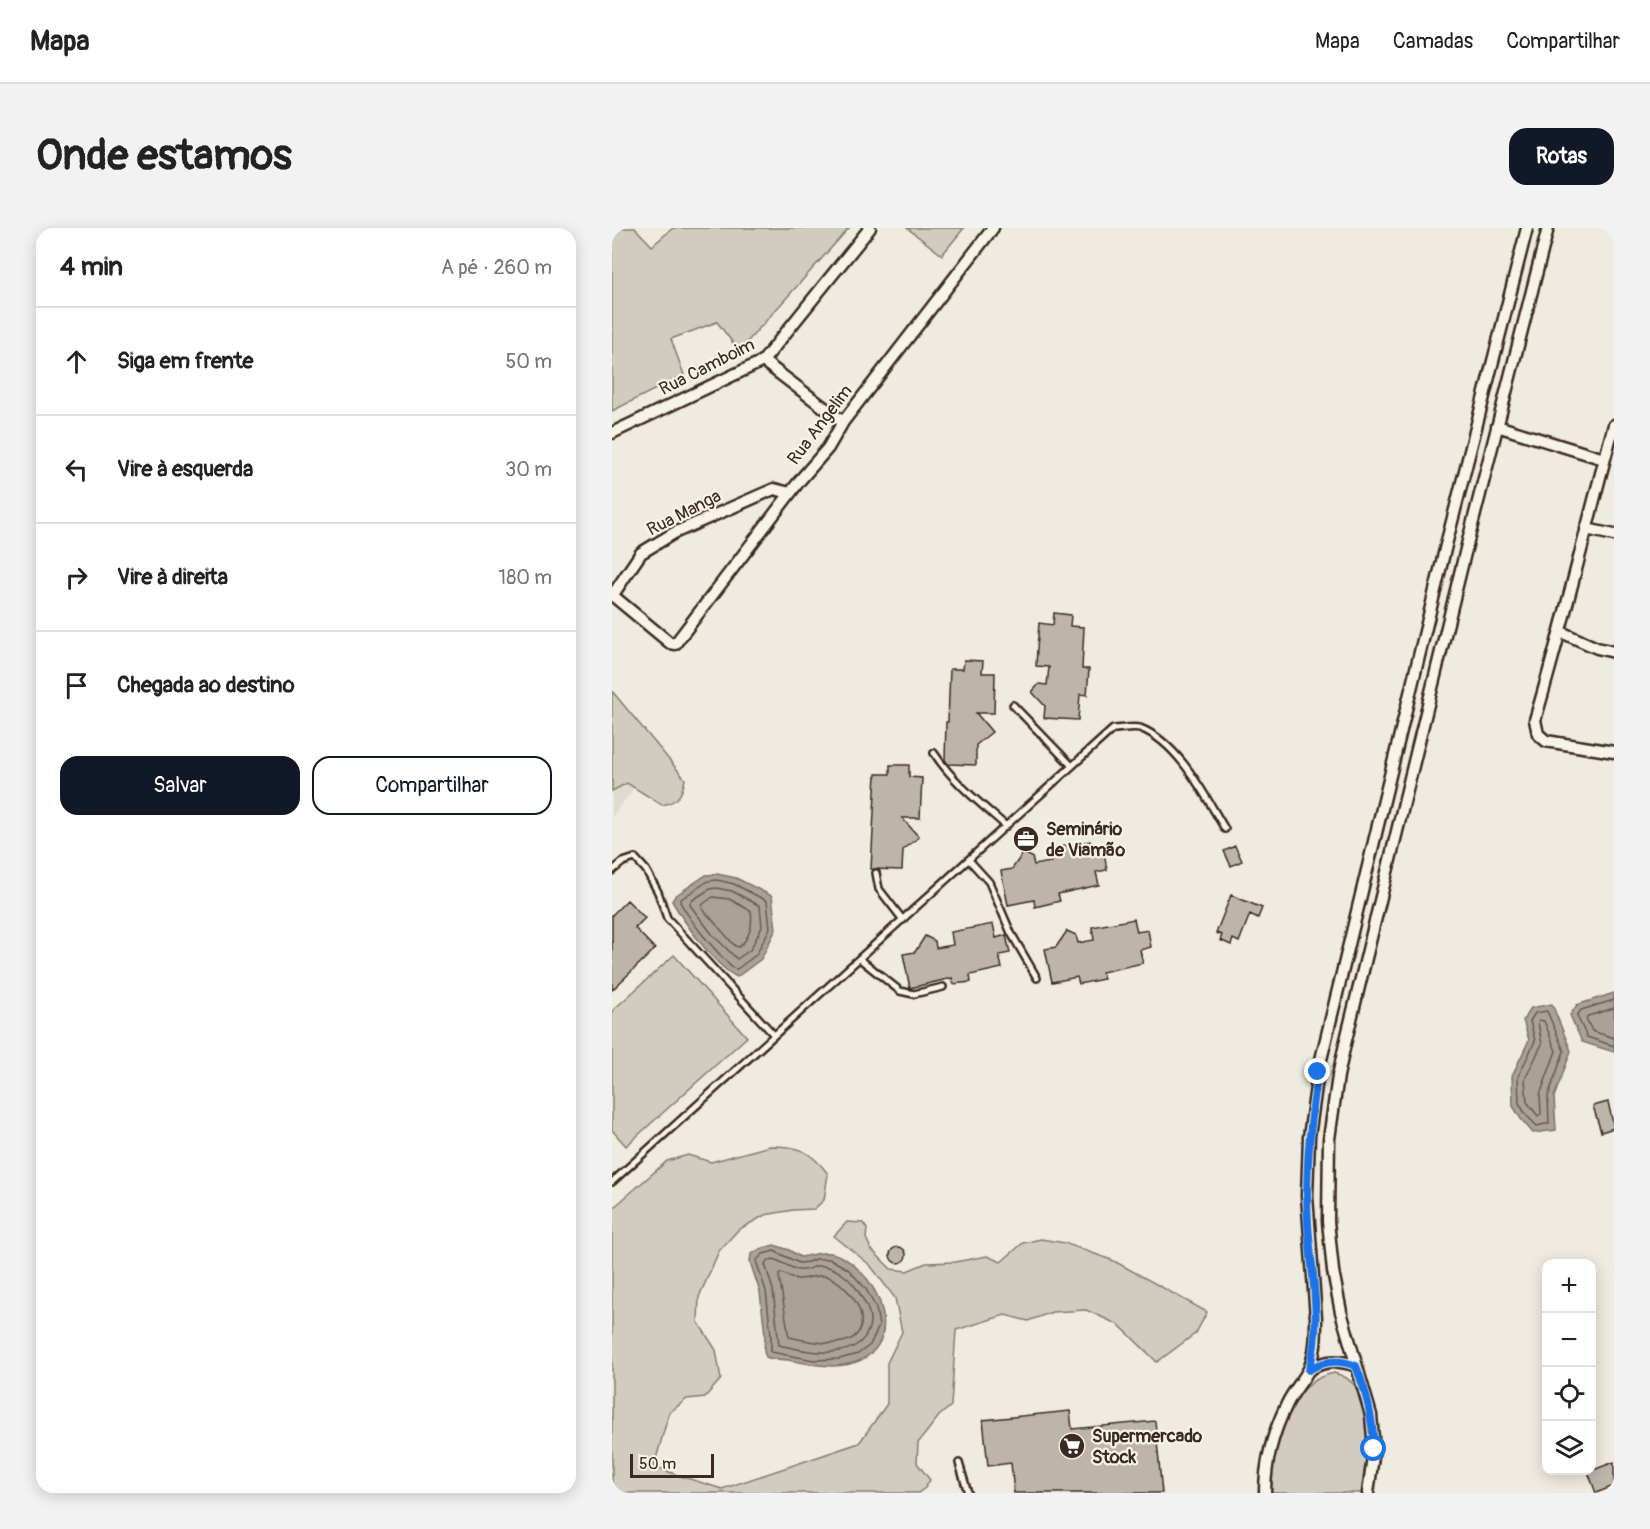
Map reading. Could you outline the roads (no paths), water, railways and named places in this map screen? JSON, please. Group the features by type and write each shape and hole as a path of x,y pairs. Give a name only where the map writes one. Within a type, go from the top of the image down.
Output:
{"street":[{"name":"Rua Camboim","path":"612,433 763,361 870,228"},
{"name":"Rua Angelim","path":"612,596 670,643 675,644 790,493 828,448 843,422 993,228"},
{"path":"1309,1370 1316,1337 1316,1318 1307,1205 1309,1137 1318,1072 1527,228"},
{"path":"1368,1493 1373,1466 1374,1432 1368,1398 1356,1366 1341,1312 1333,1271 1327,1196 1329,1139 1333,1107 1338,1076 1433,681 1548,228"},
{"path":"1510,294 1529,300"},
{"path":"763,361 843,422"},
{"path":"1614,425 1561,632 1535,720 1538,734 1546,741 1614,752"},
{"path":"1497,426 1604,459"},
{"name":"Rua Manga","path":"612,596 641,554 674,533 774,489 790,493"},
{"path":"1586,529 1614,534"},
{"path":"1561,632 1597,648 1614,652"},
{"path":"1414,677 1433,681"},
{"path":"1336,996 1356,1001"},
{"path":"1265,1493 1269,1455 1280,1418 1297,1385 1309,1370 1321,1364 1334,1361 1356,1366"}],"lane":[{"path":"1013,705 1072,766"},
{"path":"612,1182 1113,729 1139,728 1163,743 1190,770 1226,829"},
{"path":"934,753 946,772 1006,826"},
{"path":"612,871 623,862 635,858 646,870 658,892 667,918 774,1035"},
{"path":"969,860 988,882 1011,933 1037,978"},
{"path":"876,873 879,889 903,920"},
{"path":"860,959 900,992 914,994 944,987"},
{"path":"959,1463 968,1493"}],"water":[{"path":"717,874 736,878 772,896 776,929 761,959 737,977 710,954 692,932 672,901 675,896 706,875"},
{"path":"1614,993 1614,1052 1582,1042 1570,1015 1577,1005"},
{"path":"1552,1004 1571,1051 1554,1097 1556,1130 1533,1133 1513,1106 1512,1076 1529,1040 1523,1020 1531,1008"},
{"path":"774,1245 800,1257 831,1253 851,1264 868,1280 879,1301 884,1323 879,1344 872,1353 861,1360 834,1366 766,1357 760,1292 750,1262 751,1254"}],"place":[{"name":"Seminário de Viamão","path":"1026,839"},
{"name":"Supermercado Stock","path":"1072,1446"}]}
